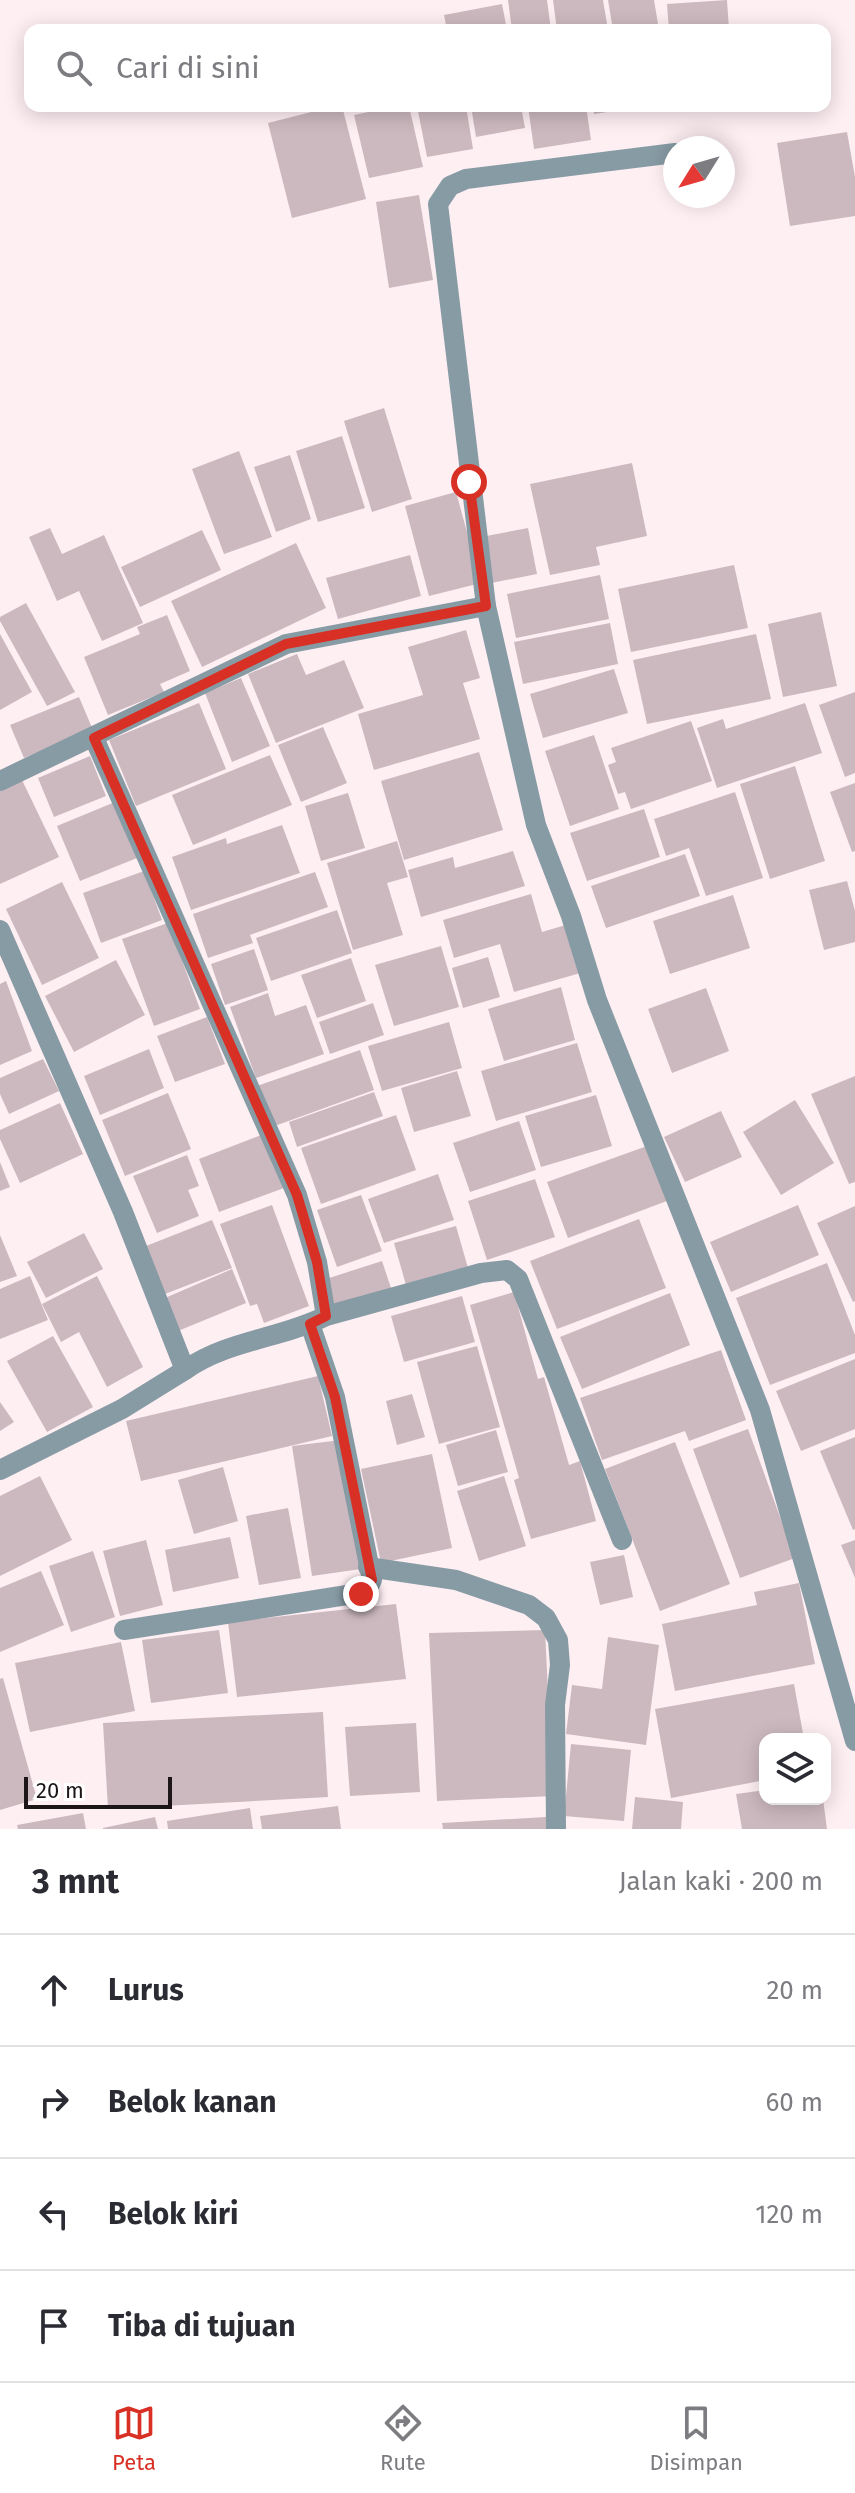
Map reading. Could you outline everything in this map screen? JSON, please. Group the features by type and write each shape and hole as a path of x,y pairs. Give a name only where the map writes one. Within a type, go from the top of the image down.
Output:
{"street":[{"path":"663,154 466,179 450,186 438,204 486,606 536,825 597,1000 760,1410 855,1741"},
{"path":"0,781 286,644 486,606"},
{"path":"94,738 297,1195 317,1262 318,1320 372,1580 361,1594 124,1630"},
{"path":"0,930 123,1212 185,1370"},
{"path":"0,1470 122,1409 185,1370 230,1347 481,1273 507,1270 518,1279 622,1540"},
{"path":"368,1567 456,1580 529,1605 546,1618 558,1640 560,1665 555,1705 556,1829"}],"building":[{"path":"508,0 547,0 550,24 511,24"},
{"path":"553,0 603,0 607,24 556,24"},
{"path":"608,0 654,0 658,24 612,24"},
{"path":"727,0 729,24 669,24 667,4"},
{"path":"502,4 506,24 446,24 444,15"},
{"path":"311,112 344,112 366,199 292,218 268,123"},
{"path":"410,112 423,167 369,178 354,115"},
{"path":"418,112 467,112 473,149 427,157"},
{"path":"472,112 522,112 525,128 476,137"},
{"path":"529,112 587,112 591,140 534,149"},
{"path":"847,132 855,177 855,216 790,226 777,143"},
{"path":"419,195 433,280 389,288 376,202"},
{"path":"384,408 412,499 372,512 344,421"},
{"path":"342,436 365,508 318,522 296,451"},
{"path":"239,451 272,537 224,554 192,469"},
{"path":"290,455 311,519 276,532 254,467"},
{"path":"632,463 647,536 596,547 600,565 550,575 530,484"},
{"path":"456,492 481,583 429,596 405,506"},
{"path":"50,528 62,554 104,535 143,623 102,641 79,591 57,601 29,537"},
{"path":"528,528 537,574 491,583 481,537"},
{"path":"202,530 221,570 140,607 121,567"},
{"path":"296,543 326,608 202,667 171,601"},
{"path":"410,555 421,596 338,619 326,578"},
{"path":"734,565 748,628 631,652 618,589"},
{"path":"600,575 609,619 516,638 507,594"},
{"path":"26,603 75,692 47,706 0,621 0,617"},
{"path":"821,612 837,686 783,697 768,624"},
{"path":"167,615 190,671 160,684 164,692 108,715 84,657 140,634 137,627"},
{"path":"610,623 618,664 523,684 514,642"},
{"path":"466,630 480,678 463,683 480,739 374,770 358,714 423,695 408,647"},
{"path":"0,634 32,692 0,710"},
{"path":"756,634 771,699 647,724 633,660"},
{"path":"297,654 306,675 344,660 364,708 276,743 248,674"},
{"path":"614,669 628,713 543,738 530,694"},
{"path":"241,678 270,746 232,762 205,693"},
{"path":"855,692 855,773 845,777 819,705"},
{"path":"79,697 93,730 24,758 10,725"},
{"path":"199,703 226,769 136,806 109,740"},
{"path":"805,703 822,753 717,788 697,728 723,719 726,729"},
{"path":"691,721 712,781 631,809 625,792 618,794 608,765 616,762 611,748"},
{"path":"323,727 347,783 301,802 278,745"},
{"path":"594,735 619,809 570,826 545,751"},
{"path":"479,752 503,830 404,860 381,781"},
{"path":"270,755 292,805 193,845 172,795"},
{"path":"90,756 106,796 54,817 38,778"},
{"path":"795,766 825,861 770,879 740,784"},
{"path":"22,780 59,857 0,884 0,791"},
{"path":"855,783 855,851 852,852 830,792"},
{"path":"735,792 763,878 706,896 689,848 666,856 654,819"},
{"path":"348,793 365,848 321,861 305,806"},
{"path":"115,802 137,858 80,881 57,826"},
{"path":"644,809 660,857 587,881 570,833"},
{"path":"282,825 300,873 191,910 172,857 226,838 227,844"},
{"path":"397,841 408,877 387,883 403,935 353,950 327,863"},
{"path":"513,851 525,886 421,917 408,870 453,857 455,868"},
{"path":"685,854 700,896 606,928 591,886"},
{"path":"144,871 162,920 101,943 83,893"},
{"path":"315,872 328,907 250,935 253,943 208,958 193,914"},
{"path":"847,881 855,911 855,942 824,950 809,890"},
{"path":"62,882 99,958 42,985 6,909"},
{"path":"531,894 542,932 569,924 584,972 514,992 500,944 454,958 443,920"},
{"path":"733,895 750,948 670,974 653,921"},
{"path":"337,910 352,953 271,981 256,938"},
{"path":"168,923 200,1009 154,1026 122,939"},
{"path":"441,946 459,1007 394,1026 375,965"},
{"path":"254,949 268,990 225,1005 211,964"},
{"path":"488,957 500,997 463,1008 452,968"},
{"path":"351,958 366,1001 317,1018 301,975"},
{"path":"116,960 145,1015 74,1052 45,996"},
{"path":"6,981 32,1051 0,1065 0,984"},
{"path":"561,987 575,1040 504,1061 488,1009"},
{"path":"706,988 729,1051 672,1073 648,1009"},
{"path":"268,993 275,1016 306,1005 324,1054 256,1078 230,1007"},
{"path":"373,1003 384,1035 330,1054 319,1022"},
{"path":"207,1017 225,1064 175,1082 157,1036"},
{"path":"449,1022 462,1068 382,1091 368,1046"},
{"path":"577,1043 592,1092 496,1121 481,1071"},
{"path":"149,1049 164,1088 100,1115 84,1076"},
{"path":"360,1050 374,1090 272,1127 257,1086"},
{"path":"43,1059 59,1091 9,1114 0,1094 0,1078"},
{"path":"457,1071 471,1116 414,1132 401,1088"},
{"path":"855,1076 855,1182 849,1184 811,1094"},
{"path":"374,1092 383,1116 297,1147 289,1122"},
{"path":"168,1093 191,1149 125,1176 102,1120"},
{"path":"596,1095 612,1146 541,1167 525,1116"},
{"path":"795,1100 834,1163 781,1195 743,1132"},
{"path":"60,1103 83,1154 20,1183 0,1139 0,1130"},
{"path":"721,1111 742,1157 685,1182 664,1137"},
{"path":"396,1115 416,1170 321,1204 301,1148"},
{"path":"519,1121 536,1170 470,1192 453,1143"},
{"path":"264,1134 284,1188 219,1212 199,1159"},
{"path":"647,1146 667,1201 568,1238 547,1182"},
{"path":"187,1155 199,1186 188,1190 199,1216 157,1233 133,1176"},
{"path":"0,1162 10,1187 0,1191"},
{"path":"438,1174 454,1220 384,1243 368,1199"},
{"path":"535,1179 555,1237 487,1260 468,1201"},
{"path":"361,1195 382,1251 337,1267 317,1210"},
{"path":"272,1205 309,1306 264,1323 257,1304 250,1306 220,1224"},
{"path":"798,1205 819,1255 731,1292 710,1242"},
{"path":"855,1206 855,1301 853,1302 817,1223"},
{"path":"639,1219 666,1288 557,1329 530,1261"},
{"path":"212,1220 232,1268 165,1294 146,1246"},
{"path":"456,1226 468,1268 406,1285 394,1243"},
{"path":"84,1233 103,1269 46,1298 27,1262"},
{"path":"0,1235 17,1276 0,1282"},
{"path":"382,1261 391,1288 335,1306 326,1279"},
{"path":"827,1263 855,1335 855,1353 770,1385 736,1298"},
{"path":"232,1269 246,1303 178,1331 165,1298"},
{"path":"30,1276 48,1320 0,1339 0,1289"},
{"path":"97,1276 143,1367 107,1387 79,1332 61,1342 42,1304"},
{"path":"514,1292 538,1379 544,1377 569,1465 580,1461 596,1521 531,1539 514,1480 519,1478 470,1305"},
{"path":"670,1293 690,1345 582,1389 560,1337"},
{"path":"462,1296 475,1342 404,1362 391,1316"},
{"path":"53,1336 93,1407 47,1432 7,1361"},
{"path":"477,1346 500,1427 439,1444 417,1362"},
{"path":"721,1350 746,1420 689,1441 685,1431 602,1460 580,1398"},
{"path":"855,1359 855,1429 801,1451 776,1391"},
{"path":"318,1376 332,1436 141,1481 126,1421"},
{"path":"412,1394 425,1437 397,1445 386,1401"},
{"path":"0,1402 14,1422 0,1431"},
{"path":"748,1429 795,1558 740,1578 693,1449"},
{"path":"496,1430 508,1472 458,1486 446,1445"},
{"path":"855,1437 855,1529 853,1530 820,1451"},
{"path":"341,1440 361,1569 312,1576 292,1446"},
{"path":"675,1442 730,1584 660,1611 605,1469"},
{"path":"432,1454 452,1548 381,1563 361,1469"},
{"path":"223,1467 238,1521 194,1534 178,1480"},
{"path":"40,1476 72,1540 0,1576 0,1496"},
{"path":"504,1476 526,1546 479,1561 457,1491"},
{"path":"288,1508 301,1578 259,1585 246,1516"},
{"path":"230,1537 239,1578 173,1592 165,1550"},
{"path":"146,1540 163,1605 120,1616 103,1551"},
{"path":"855,1540 855,1578 841,1545"},
{"path":"93,1551 115,1617 71,1632 49,1566"},
{"path":"624,1555 633,1597 600,1605 590,1562"},
{"path":"41,1571 64,1625 0,1652 0,1588"},
{"path":"799,1583 815,1664 675,1691 662,1624 757,1605 754,1592"},
{"path":"396,1604 406,1679 237,1697 228,1622"},
{"path":"219,1630 228,1693 151,1703 142,1640"},
{"path":"545,1630 553,1796 437,1801 429,1633"},
{"path":"608,1637 659,1645 646,1745 566,1734 572,1685 602,1689"},
{"path":"121,1642 135,1711 30,1732 15,1663"},
{"path":"3,1678 37,1799 0,1810 0,1679"},
{"path":"794,1684 803,1733 759,1733 759,1781 671,1798 655,1709"},
{"path":"323,1712 328,1797 108,1809 103,1723"},
{"path":"416,1723 420,1792 350,1796 345,1727"},
{"path":"571,1744 631,1750 624,1821 564,1816"},
{"path":"759,1791 759,1805 824,1805 827,1829 742,1829 736,1794"},
{"path":"635,1797 683,1802 681,1829 632,1829"},
{"path":"338,1806 341,1829 262,1829 260,1816"},
{"path":"250,1808 253,1829 168,1829 167,1821"},
{"path":"83,1813 86,1829 18,1829 17,1825"},
{"path":"155,1817 158,1829 103,1829 103,1828"},
{"path":"546,1817 547,1829 443,1829 442,1823"}],"route":[{"path":"361,1594 366,1592 372,1580 335,1397 310,1324 326,1316 317,1262 297,1195 94,738 286,644 486,606 469,482"}]}
